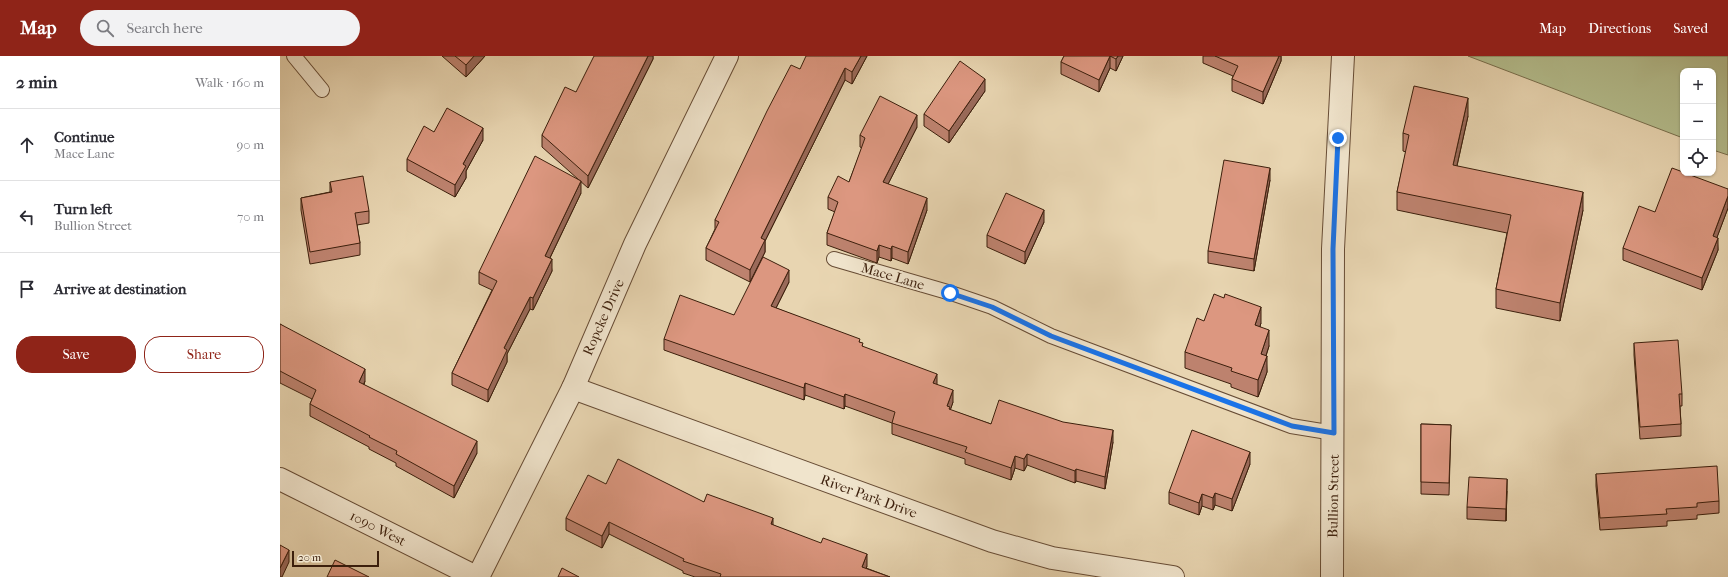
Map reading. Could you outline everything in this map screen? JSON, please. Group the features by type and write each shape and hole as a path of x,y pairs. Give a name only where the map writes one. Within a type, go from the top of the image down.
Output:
{"street":[{"name":"Ropcke Drive","path":"477,577 573,388 635,244 727,56"},
{"name":"Bullion Street","path":"1332,577 1334,433 1333,249 1343,56"},
{"name":"River Park Drive","path":"573,388 992,541 1052,558 1173,577"},
{"name":"1090 West","path":"280,479 477,577"}],"lane":[{"path":"294,56 322,90"},
{"name":"Mace Lane","path":"834,259 992,307 1051,336 1292,426 1334,433"}],"green space":[{"path":"1468,56 1728,56 1728,155 1716,151 1716,68 1680,68 1680,137"}],"building":[{"path":"455,56 474,56 466,65"},
{"path":"594,56 648,56 588,176 542,135 565,87 576,92"},
{"path":"806,56 861,56 852,72 845,68 761,238 765,240 750,270 706,248 719,222 715,220 767,111 791,65 800,69"},
{"path":"1064,56 1110,56 1099,80 1061,62"},
{"path":"1110,56 1118,56 1116,59"},
{"path":"1215,56 1279,56 1263,92 1232,79 1238,66"},
{"path":"960,61 985,79 949,131 924,114"},
{"path":"1414,86 1468,98 1453,165 1583,192 1560,303 1496,289 1511,215 1397,192 1409,135 1403,133"},
{"path":"880,96 917,115 883,182 927,198 908,252 892,246 891,249 879,245 877,251 827,233 838,202 828,197 838,176 849,182 865,138 860,135"},
{"path":"447,108 483,128 463,164 466,166 455,185 407,159 424,126 434,132"},
{"path":"535,156 581,181 545,256 552,259 533,298 530,297 504,348 507,350 488,390 452,373 497,281 479,272"},
{"path":"1224,160 1270,168 1254,259 1208,251"},
{"path":"1672,168 1680,171 1680,176 1693,176 1728,189 1728,196 1713,236 1718,238 1702,278 1623,248 1639,206 1655,212"},
{"path":"363,176 369,211 355,213 360,243 310,252 301,198 332,192 330,182"},
{"path":"1006,193 1044,210 1025,252 987,235"},
{"path":"763,257 789,270 771,306 860,339 859,342 863,343 862,346 937,374 933,383 953,390 947,406 950,407 949,409 991,424 999,400 1063,422 1113,430 1105,477 1076,469 1075,471 1027,454 1024,459 1015,456 1011,468 965,452 967,447 892,423 895,412 845,394 844,397 805,383 804,388 664,339 680,295 734,315"},
{"path":"1214,294 1224,298 1225,294 1261,307 1255,325 1269,330 1261,354 1267,356 1258,380 1231,371 1232,368 1185,352 1197,318 1204,321"},
{"path":"280,324 365,369 359,382 477,441 454,486 396,454 397,451 310,404 316,390 280,371"},
{"path":"1678,340 1682,394 1679,394 1681,424 1640,427 1634,343"},
{"path":"1421,424 1451,425 1449,483 1421,482"},
{"path":"1192,430 1250,452 1232,499 1215,493 1213,498 1202,494 1199,503 1169,492"},
{"path":"618,459 704,502 707,494 773,518 771,524 821,543 823,538 867,554 862,567 890,577 720,577 721,574 683,561 684,559 609,522 602,536 566,518 588,475 606,484"},
{"path":"1717,466 1719,501 1697,503 1697,507 1666,509 1667,514 1600,518 1596,474"},
{"path":"1469,477 1507,479 1506,509 1467,507"},
{"path":"280,545 289,550 280,568"},
{"path":"335,560 369,577 327,577"},
{"path":"562,568 579,577 558,577"}],"route":[{"path":"950,293 992,307 1051,336 1292,426 1334,433 1333,249 1338,138"}]}
